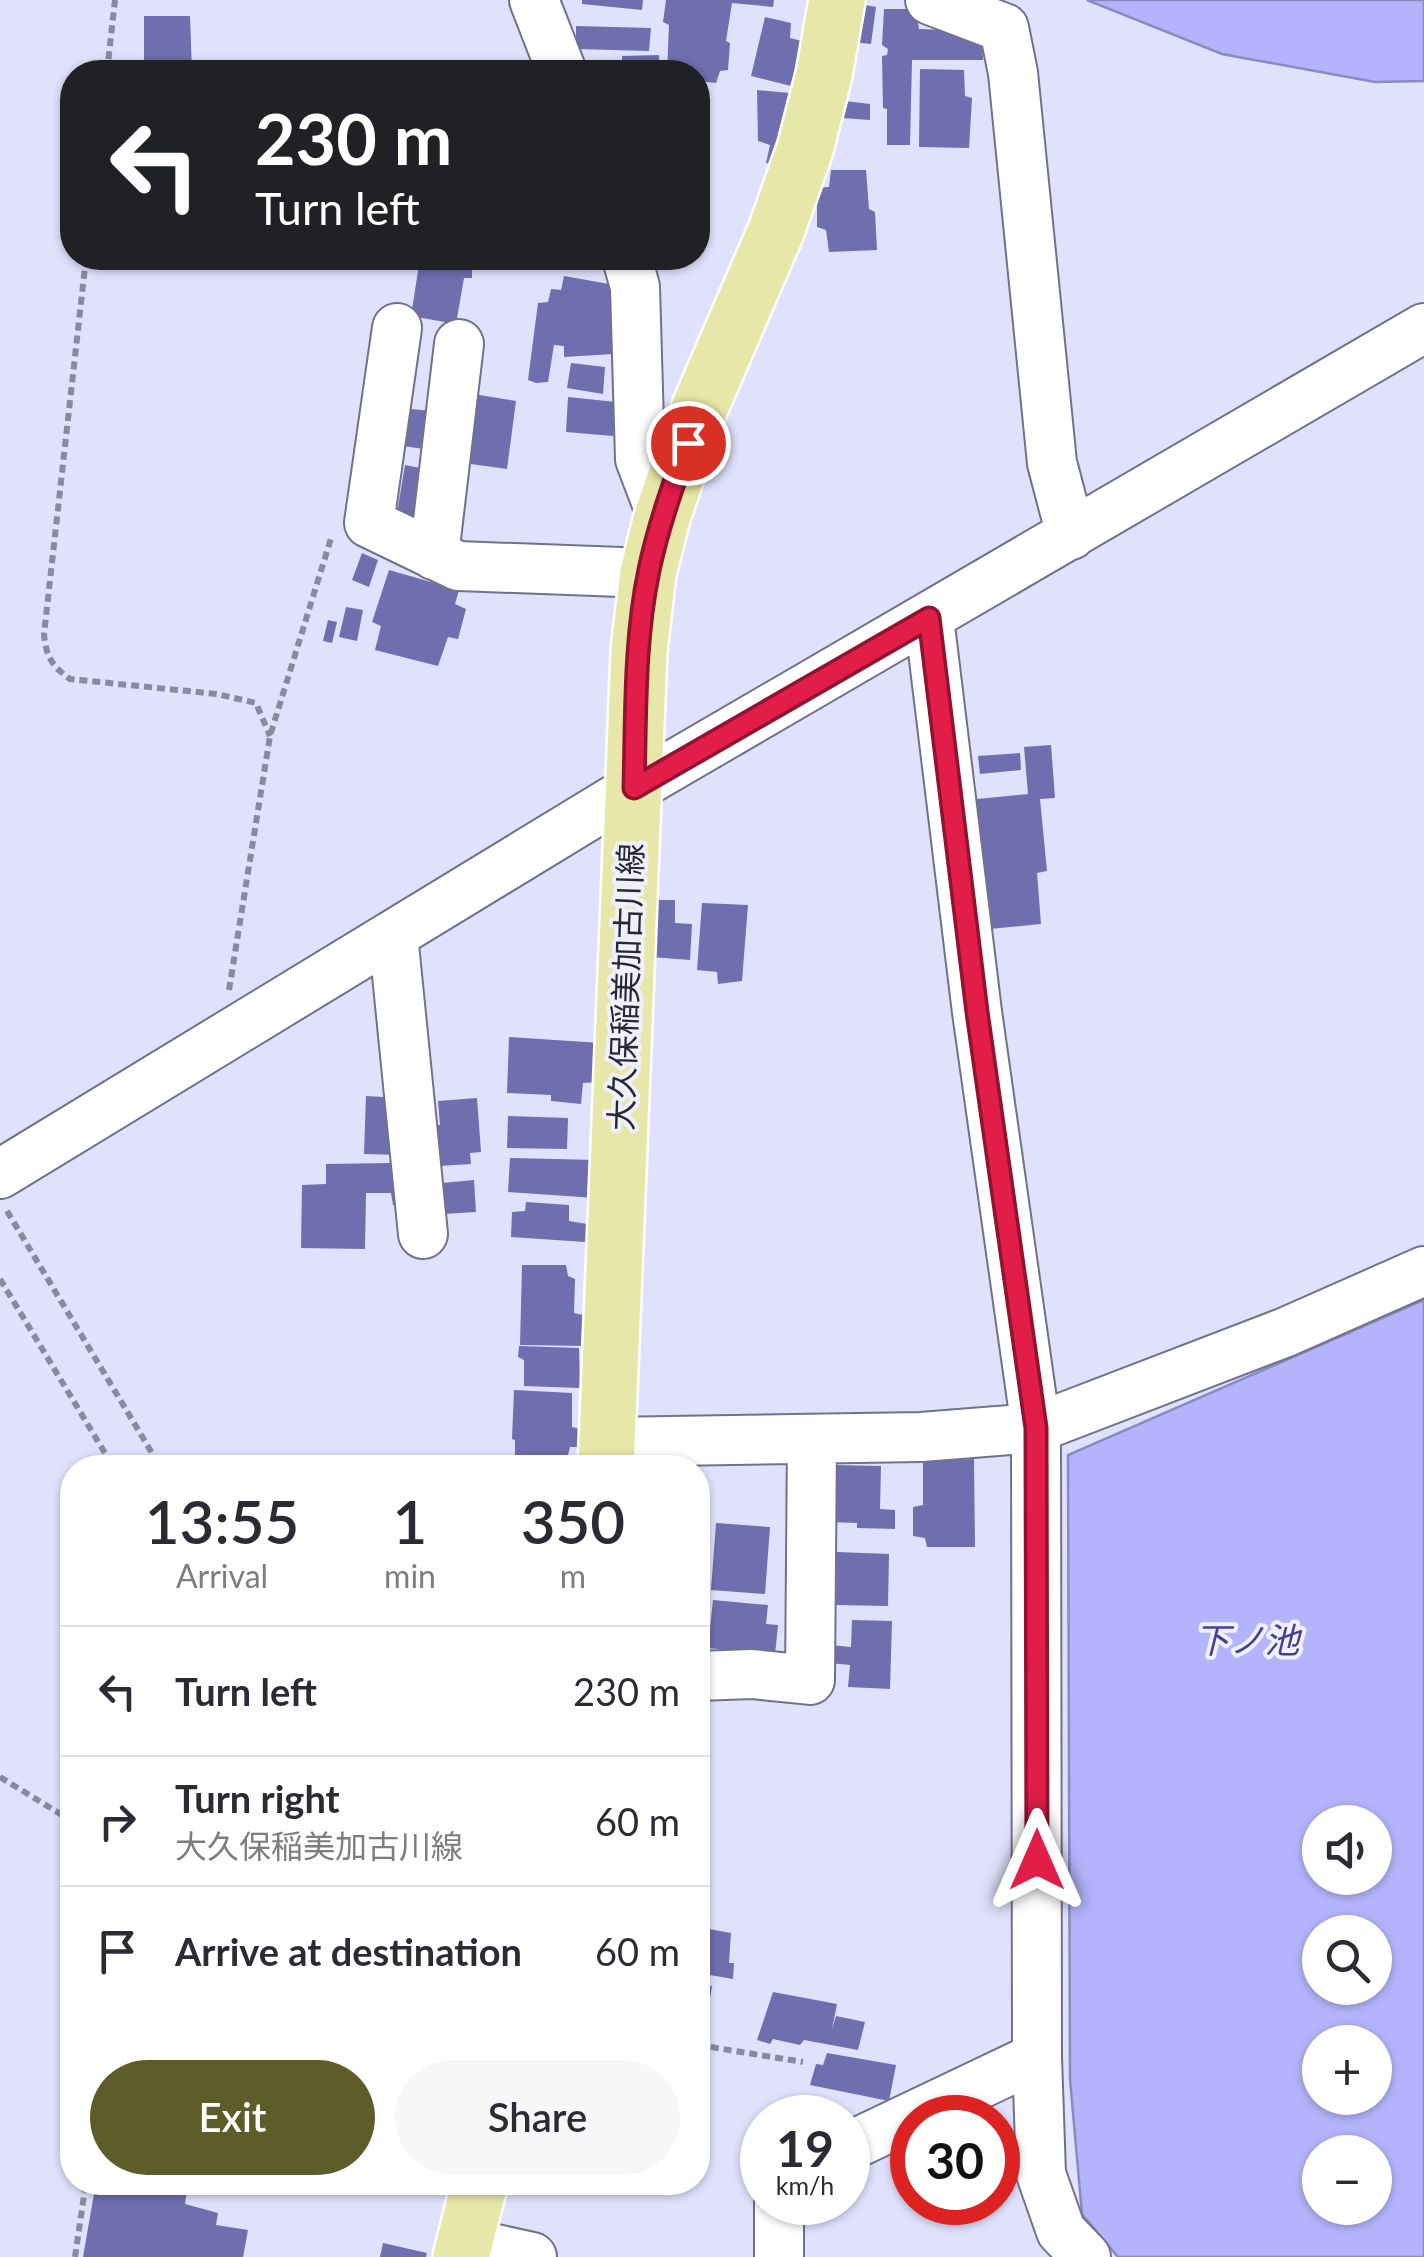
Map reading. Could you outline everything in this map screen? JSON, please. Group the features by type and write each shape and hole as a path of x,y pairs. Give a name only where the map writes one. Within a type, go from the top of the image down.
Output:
{"main road":[{"name":"大久保稲美加古川線","path":"606,1455 639,651 648,572 662,517 700,407 776,231 799,165 824,75 837,0"},
{"path":"462,2250 477,2195"}],"street":[{"path":"534,0 557,60"},
{"path":"930,0 1004,28 1013,73 1052,464 1071,534"},
{"path":"630,270 635,287 640,459 662,517"},
{"path":"397,328 369,523 458,566 648,572"},
{"path":"0,1174 634,788 1424,328"},
{"path":"434,555 459,344"},
{"path":"929,618 977,1012 1036,1428 1040,2174 1062,2231 1086,2257"},
{"path":"393,935 424,1234"},
{"path":"606,1455 812,1438 921,1437 1036,1428 1286,1332 1424,1270"},
{"path":"710,1676 752,1674 810,1680 812,1438"},
{"path":"870,2137 1037,2057"},
{"path":"778,2225 779,2257"},
{"path":"462,2250 532,2257"}],"path":[{"path":"108,60 115,0"},
{"path":"85,270 44,634 46,654 54,668 70,680 217,694 256,703 270,736"},
{"path":"233,1032 228,980 270,736 335,524 369,523"},
{"path":"0,1199 153,1455"},
{"path":"0,1279 106,1455"},
{"path":"0,1777 60,1814"},
{"path":"710,2047 802,2062"},
{"path":"75,2257 84,2195"}],"water":[{"path":"1087,0 1424,0 1424,81 1375,82 1222,54"},
{"name":"下ノ池","path":"1424,1300 1424,2257 1118,2257 1082,2214 1070,2079 1068,1455"}],"building":[{"path":"582,0 643,0 642,10 582,4"},
{"path":"666,0 774,0 773,7 732,3 726,41 730,43 728,70 720,71 716,83 710,82 710,60 668,60 669,25 663,22"},
{"path":"860,4 876,7 871,44 852,42"},
{"path":"884,9 916,9 919,29 982,31 983,60 912,60 910,145 887,145 887,109 883,108 882,56 887,55 888,49 882,45"},
{"path":"144,16 190,16 192,60 144,60"},
{"path":"765,17 791,23 790,38 806,42 795,87 751,76"},
{"path":"576,26 651,28 649,51 576,49"},
{"path":"659,55 659,60 622,60 622,56"},
{"path":"920,69 964,70 965,96 972,98 969,148 919,147"},
{"path":"757,90 790,93 777,165 766,163 770,145 758,141"},
{"path":"845,101 870,104 870,120 842,118"},
{"path":"831,170 866,170 869,209 875,212 877,250 829,252 826,230 817,227 817,188 829,187"},
{"path":"418,270 472,270 472,278 464,278 456,324 411,316"},
{"path":"564,276 626,287 630,353 564,357 564,346 554,345 548,382 536,383 528,380 538,303 548,302 551,289 561,290"},
{"path":"571,363 605,367 603,394 567,388"},
{"path":"467,393 516,401 507,469 456,462"},
{"path":"568,397 616,402 613,436 566,432"},
{"path":"410,409 433,411 442,452 404,446"},
{"path":"405,465 440,472 433,519 397,513"},
{"path":"362,553 378,560 369,587 352,580"},
{"path":"389,570 459,590 455,604 466,609 458,639 448,637 438,666 375,650 381,626 372,622"},
{"path":"346,607 363,610 357,641 339,637"},
{"path":"328,620 337,622 332,643 323,641"},
{"path":"1051,745 1055,798 1040,799 1047,871 1037,873 1041,924 979,930 967,800 1028,794 1024,747"},
{"path":"1020,753 1021,770 980,774 978,756"},
{"path":"656,900 675,900 675,923 692,924 690,960 651,957"},
{"path":"702,903 748,905 742,981 718,984 717,972 697,970"},
{"path":"509,1037 601,1043 600,1082 583,1083 581,1104 551,1101 551,1095 507,1093"},
{"path":"366,1096 399,1098 399,1155 364,1154"},
{"path":"477,1098 481,1152 470,1153 471,1164 439,1166 438,1101"},
{"path":"508,1116 568,1118 567,1149 507,1148"},
{"path":"510,1158 598,1160 596,1198 508,1192"},
{"path":"392,1163 393,1181 404,1186 403,1203 393,1205 391,1193 366,1193 365,1249 301,1248 302,1185 326,1184 326,1164"},
{"path":"474,1180 476,1212 444,1214 442,1183"},
{"path":"526,1202 569,1205 569,1221 587,1224 585,1242 511,1237 512,1212 525,1211"},
{"path":"522,1265 566,1265 568,1276 575,1279 574,1313 588,1316 587,1346 520,1345"},
{"path":"519,1346 579,1348 580,1388 524,1386 524,1360 518,1357"},
{"path":"514,1390 572,1393 572,1427 588,1431 587,1447 570,1447 568,1455 515,1455"},
{"path":"974,1459 975,1547 927,1547 925,1538 913,1536 913,1507 923,1505 923,1461"},
{"path":"833,1465 881,1466 880,1509 895,1510 895,1529 857,1528 857,1523 831,1522"},
{"path":"716,1523 770,1527 765,1594 711,1590"},
{"path":"837,1552 889,1554 888,1606 836,1605"},
{"path":"713,1600 768,1605 766,1624 778,1625 775,1655 710,1648"},
{"path":"852,1620 892,1621 890,1689 848,1687 850,1665 829,1663 830,1645 851,1647"},
{"path":"710,1929 731,1933 729,1963 734,1963 733,1979 710,1975"},
{"path":"773,1992 837,2004 832,2029 836,2016 865,2022 858,2050 804,2040 800,2045 757,2040"},
{"path":"827,2053 896,2065 889,2101 810,2085 816,2064 823,2065"},
{"path":"94,2195 186,2195 185,2204 218,2213 216,2225 248,2230 243,2257 83,2257"},
{"path":"383,2243 427,2253 426,2257 380,2257"}],"route":[{"path":"688,443 648,572 639,651 634,788 929,618 977,1012 1036,1428 1037,1860"}]}
